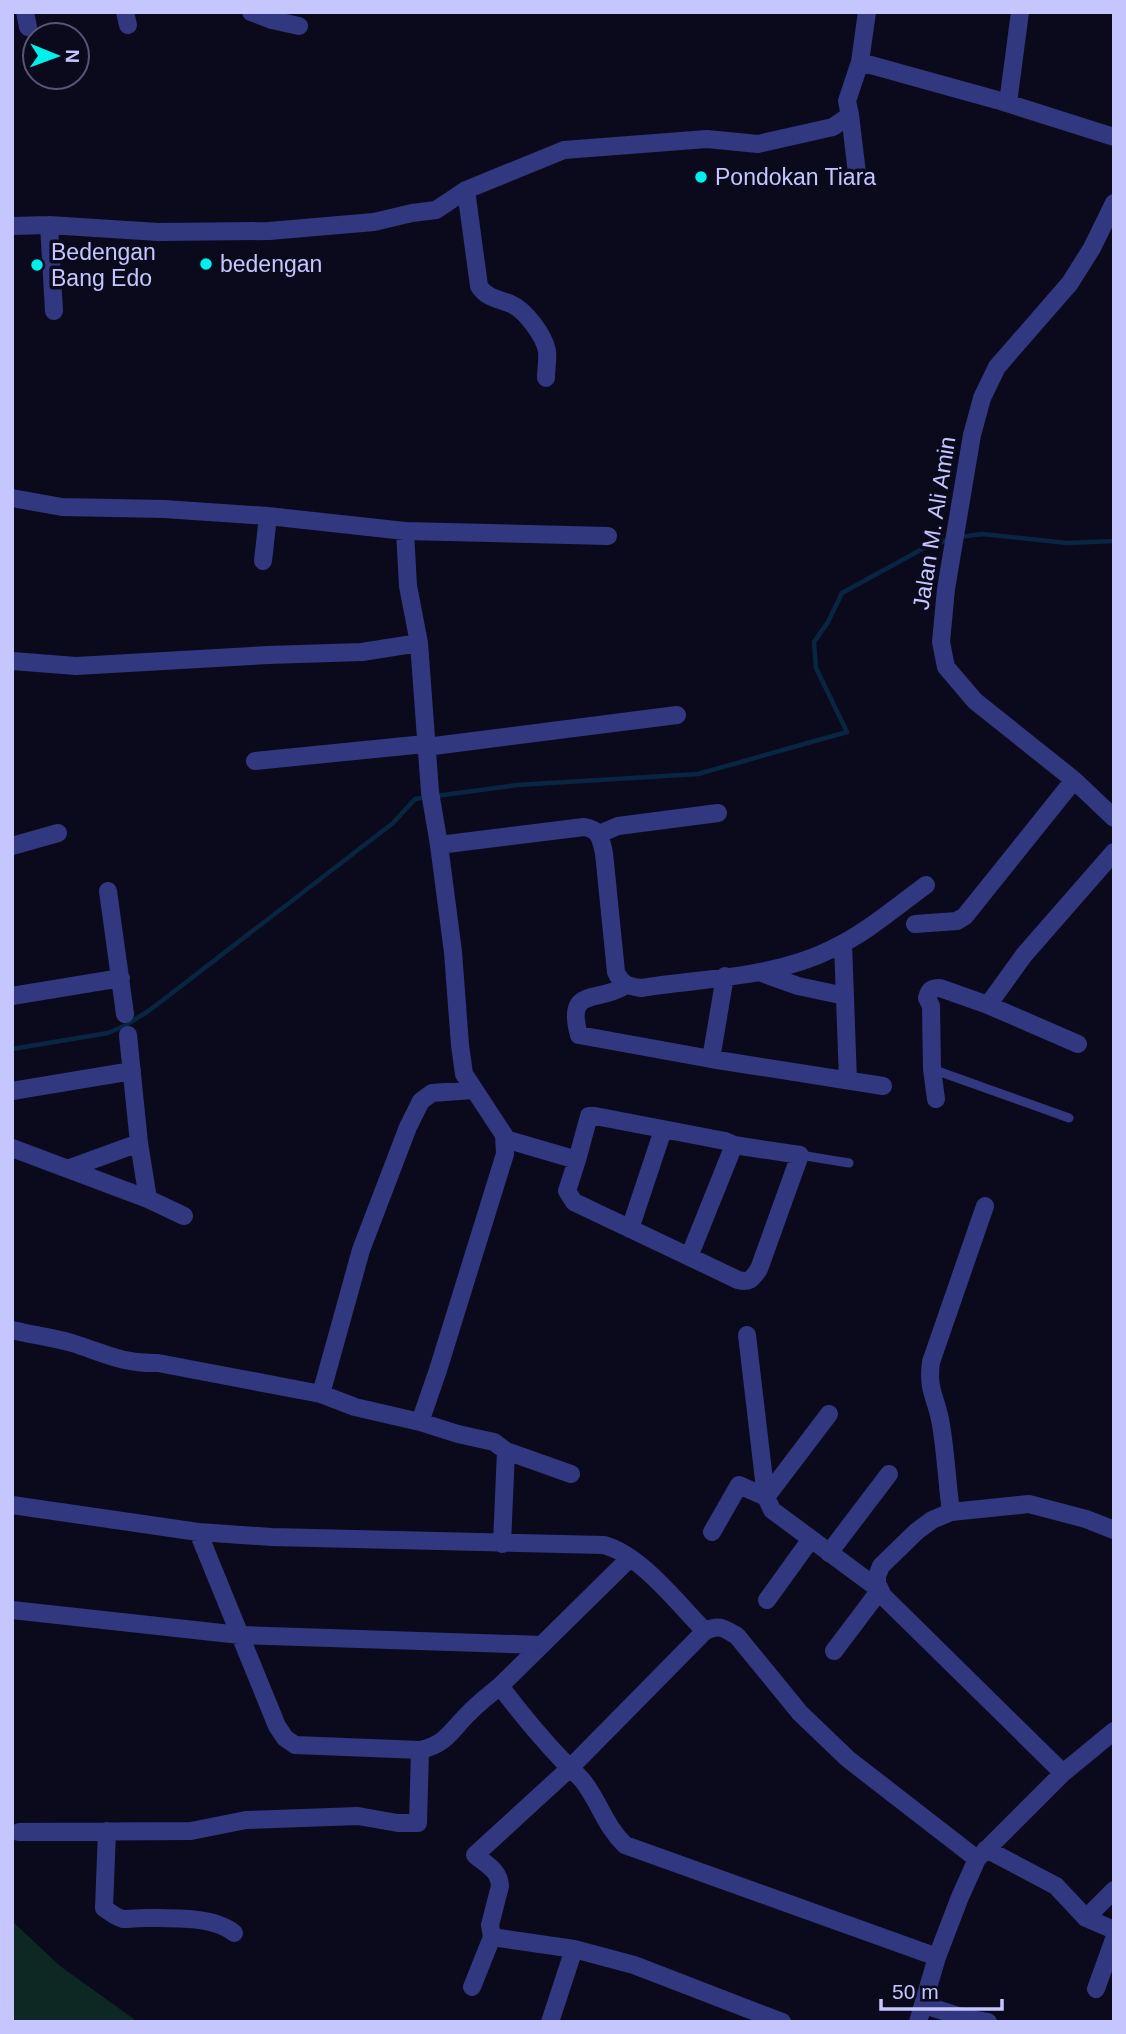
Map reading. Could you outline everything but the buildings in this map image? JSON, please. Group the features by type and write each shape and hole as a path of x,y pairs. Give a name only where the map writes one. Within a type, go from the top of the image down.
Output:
{"street":[{"path":"251,12 299,26"},
{"path":"857,173 847,101 860,62 867,12"},
{"path":"1008,103 1020,12"},
{"path":"860,62 1008,103 1114,137"},
{"path":"12,226 49,225 158,232 269,231 374,222 412,213 436,211 467,190 564,150 707,139 758,144 833,127 850,115"},
{"path":"467,190 479,286 488,295 524,311 530,319 547,350 546,378"},
{"name":"Jalan M. Ali Amin","path":"1114,203 1092,248 1070,283 997,367 982,398 972,435 941,642 946,667 957,682 990,715 1074,780 1114,818"},
{"path":"49,225 54,311"},
{"path":"12,498 62,507 164,509 268,516 405,531 608,536"},
{"path":"263,561 268,516"},
{"path":"405,531 408,586 419,643 431,798 453,952 464,1074 499,1125 505,1139 505,1154 495,1190 420,1422"},
{"path":"12,661 76,666 268,654 362,652 419,643"},
{"path":"255,761 426,745 677,715"},
{"path":"915,925 961,920 1074,780"},
{"path":"599,834 618,826 718,813"},
{"path":"439,845 593,828 599,834 604,853 616,972 626,985 641,988 759,972 814,957 842,944 926,885"},
{"path":"12,846 58,833"},
{"path":"988,1005 1024,955 1114,852"},
{"path":"108,891 125,1014"},
{"path":"842,944 848,1080"},
{"path":"759,972 798,986 845,996"},
{"path":"711,1059 725,976"},
{"path":"12,996 121,978"},
{"path":"626,985 616,992 584,998 579,1003 575,1020 579,1035 883,1086"},
{"path":"936,1098 932,1069 931,1006 927,998 933,988 988,1005 1078,1044"},
{"path":"128,1035 138,1143 148,1199"},
{"path":"12,1091 132,1071"},
{"path":"321,1394 361,1250 408,1127 421,1101 432,1093 473,1090"},
{"path":"589,1116 725,1141 734,1145 800,1155 759,1269 747,1282 574,1202 567,1191 589,1116"},
{"path":"630,1229 663,1130"},
{"path":"505,1139 577,1160"},
{"path":"70,1168 138,1143"},
{"path":"689,1257 734,1145"},
{"path":"12,1147 148,1199 184,1216"},
{"path":"951,1512 940,1421 929,1378 931,1362 985,1206"},
{"path":"12,1330 70,1343 119,1360 158,1363 321,1394 355,1407 494,1441 506,1451 571,1474"},
{"path":"747,1335 766,1497 772,1510 880,1590"},
{"path":"766,1497 829,1414"},
{"path":"502,1544 506,1451"},
{"path":"829,1553 889,1474"},
{"path":"712,1531 739,1485 766,1497"},
{"path":"1063,1773 883,1596 877,1576 881,1566 917,1531 932,1520 951,1512 1029,1504 1086,1519 1114,1530"},
{"path":"12,1505 198,1532 272,1537 604,1545 614,1548 643,1568 705,1631"},
{"path":"198,1532 277,1726 285,1738 295,1745 420,1750 435,1747 630,1558"},
{"path":"767,1600 811,1539"},
{"path":"834,1651 880,1590"},
{"path":"12,1610 240,1635 541,1645"},
{"path":"472,1987 492,1937 490,1925 500,1886 498,1873 475,1855 570,1768 705,1631 714,1627 725,1628 737,1636 800,1713 848,1759 981,1854 1056,1886 1086,1918 1114,1930"},
{"path":"500,1686 594,1797 605,1821 625,1845 937,1957"},
{"path":"988,2022 921,2013 937,1957 960,1897 981,1854 1063,1773 1114,1731"},
{"path":"19,1832 191,1831 246,1820 344,1816 418,1823 420,1750"},
{"path":"107,1831 104,1908 121,1919 167,1918 216,1923 226,1926 234,1933"},
{"path":"1086,1918 1114,1890"},
{"path":"492,1937 575,1950 634,1965 782,2022"},
{"path":"1096,1989 1114,1939"},
{"path":"550,2022 575,1950"}],"lane":[{"path":"932,1069 1069,1118"},
{"path":"800,1155 849,1163"}],"green space":[{"path":"12,1921 60,1966 138,2022 12,2022"}],"waterway":[{"path":"960,537 982,534 1067,543 1114,541"},
{"path":"436,796 517,785 698,774 847,732 816,668 814,642 828,622 842,593 924,548 951,539"},
{"path":"12,1049 108,1033 126,1025 150,1010 393,823 415,799 427,797"}],"place":[{"name":"Pondokan Tiara","path":"701,177"},
{"name":"bedengan","path":"206,264"},
{"name":"Bedengan Bang Edo","path":"37,265"}]}
